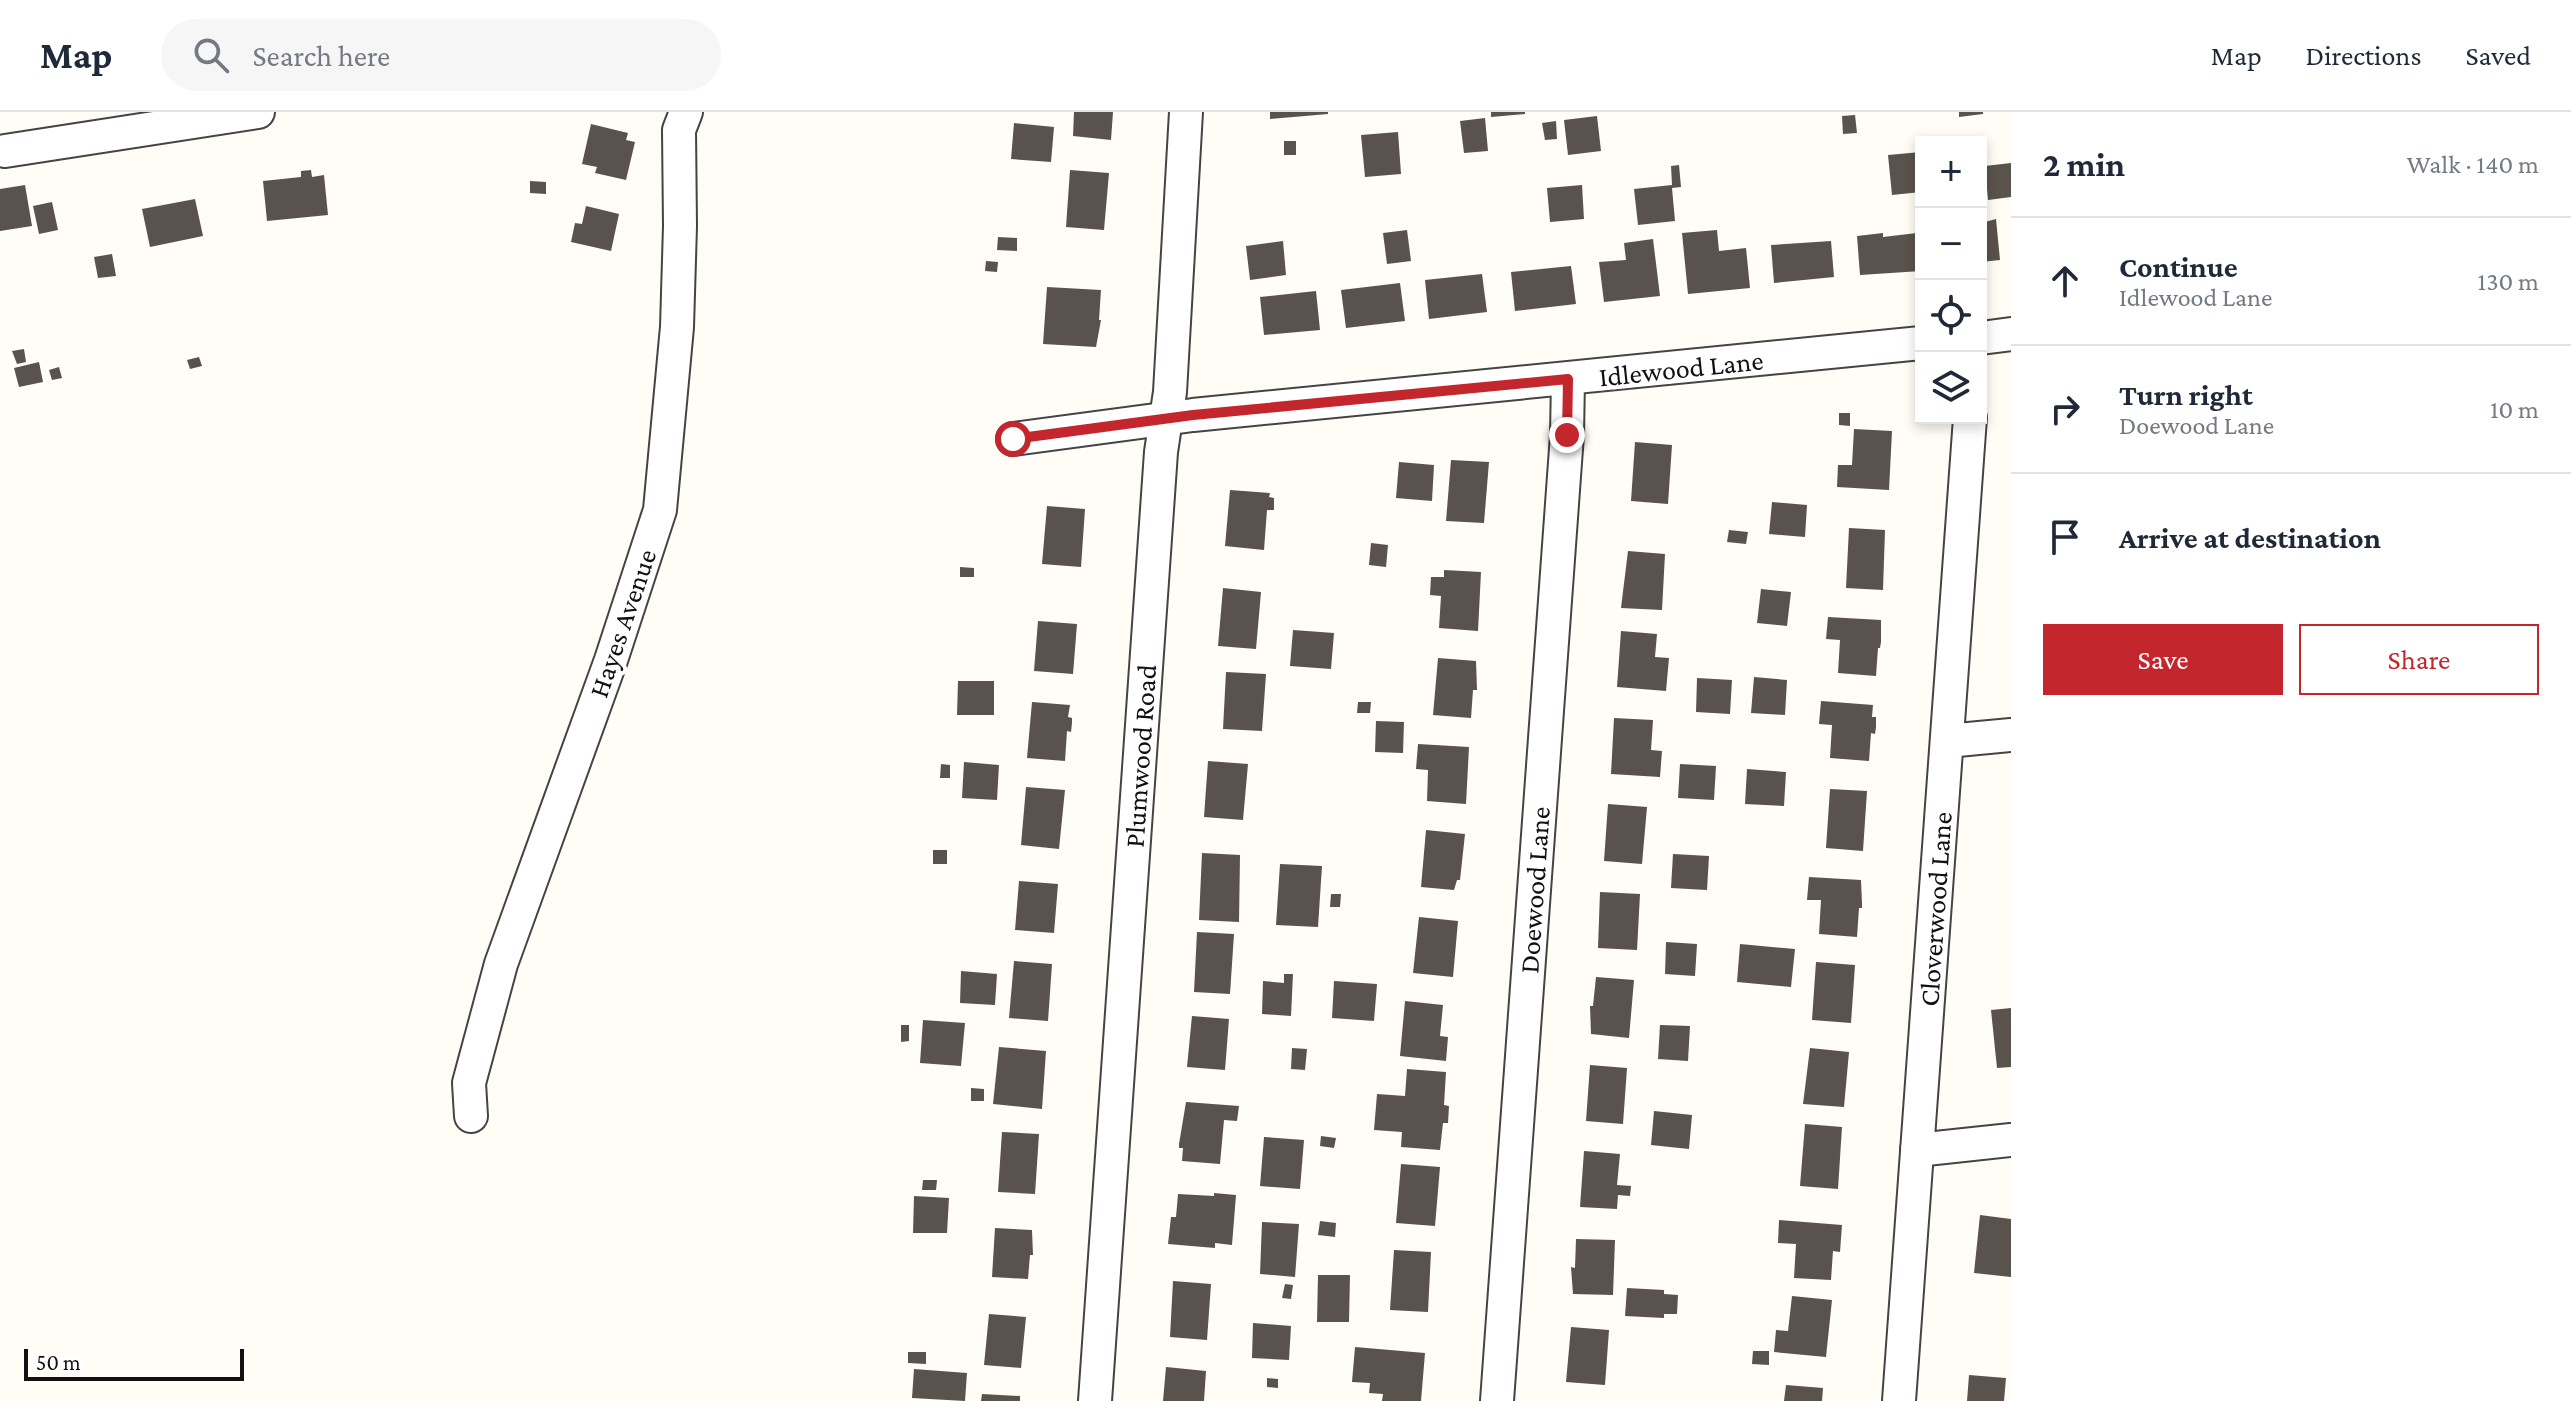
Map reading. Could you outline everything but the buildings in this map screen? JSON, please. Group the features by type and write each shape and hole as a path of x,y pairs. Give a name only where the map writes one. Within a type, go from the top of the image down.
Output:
{"street":[{"path":"5,151 258,112"},
{"name":"Hayes Avenue","path":"471,1116 469,1083 501,964 611,660 660,510 677,327 679,130 686,112"},
{"name":"Plumwood Road","path":"1095,1401 1186,112"},
{"path":"1987,337 2011,334"},
{"name":"Idlewood Lane","path":"1013,439 1166,419 1915,344"},
{"name":"Doewood Lane","path":"1497,1401 1566,451 1568,379"},
{"name":"Cloverwood Lane","path":"1899,1401 1970,424"},
{"path":"1947,741 2011,735"},
{"path":"1917,1150 2011,1140"}],"route":[{"path":"1013,439 1193,415 1568,379 1567,435"}]}
